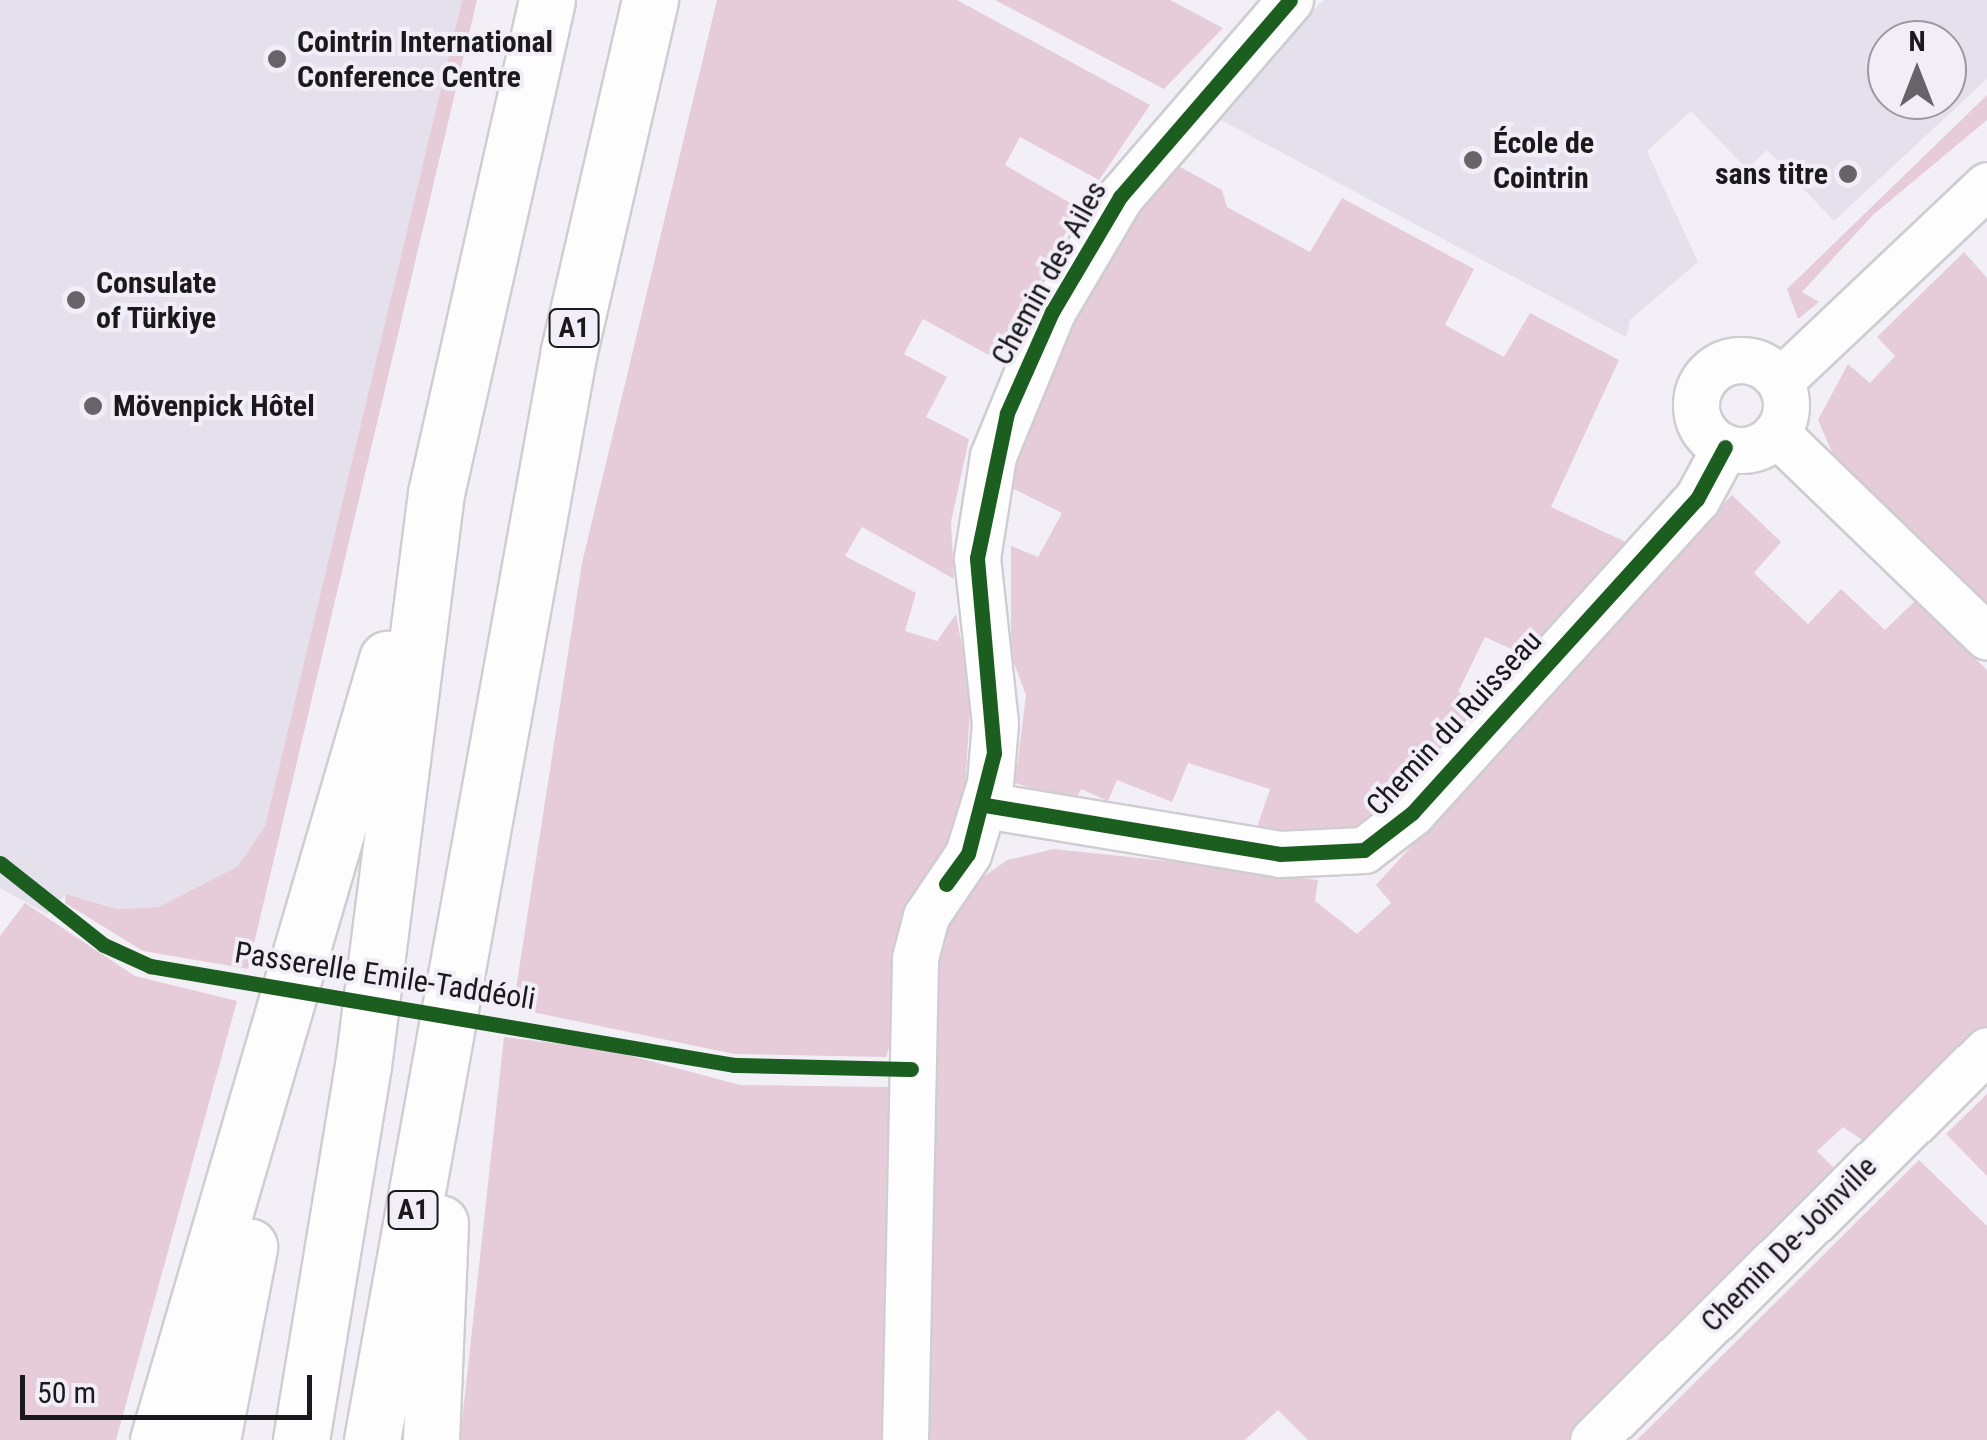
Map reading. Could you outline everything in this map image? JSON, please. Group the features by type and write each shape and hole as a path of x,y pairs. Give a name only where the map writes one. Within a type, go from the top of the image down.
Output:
{"highway":[{"name":"A1","path":"301,1440 363,1066 436,493 547,0"},
{"name":"A1","path":"372,1440 569,350 650,0"},
{"path":"158,1440 300,978 436,493"},
{"path":"212,1440 300,978"},
{"path":"431,1440 454,1001"}],"street":[{"name":"Chemin des Ailes","path":"984,806 996,723 977,558 1007,413 1052,312 1120,196 1290,0"},
{"path":"1780,380 1987,185"},
{"path":"1735,360 1780,380 1786,398 1776,433 1753,448 1725,447 1698,418 1706,376 1735,360"},
{"path":"1776,433 1987,638"},
{"name":"Chemin du Ruisseau","path":"984,806 1280,854 1364,850 1412,813 1697,499 1725,447"},
{"path":"905,1440 915,958 926,916 968,854 984,806"},
{"name":"Chemin De-Joinville","path":"1593,1440 1987,1050"}],"shaded area":[{"path":"0,0 462,0 265,826 238,866 159,907 117,909 67,894 47,914 0,888"},
{"path":"462,0 477,0 248,969 143,951 65,903 66,894 117,909 159,907 238,866 265,826"},
{"path":"717,0 957,0 1150,105 1099,180 1020,137 1005,165 1079,208 998,360 923,319 904,354 947,377 926,417 969,439 951,522 954,579 862,527 845,556 916,593 905,631 937,641 956,614 971,694 964,804 886,1057 734,1054 513,1008 582,563"},
{"path":"995,0 1170,0 1223,28 1164,89"},
{"name":"École de Cointrin","path":"1324,0 1987,0 1987,79 1967,98 1967,20 1867,20 1867,120 1943,120 1834,221 1767,150 1747,169 1691,111 1647,151 1698,262 1630,320 1626,337 1219,119 1215,105"},
{"path":"1987,95 1987,120 1873,215 1802,292 1819,302 1798,319 1787,289 1961,120 1967,120 1967,114"},
{"path":"1171,162 1222,190 1227,207 1310,252 1342,198 1474,269 1445,325 1504,357 1530,313 1619,360 1551,507 1628,543 1529,657 1485,637 1458,692 1481,704 1433,758 1410,757 1400,796 1352,828 1256,830 1270,789 1188,763 1172,802 1117,780 1108,801 1081,789 1075,802 1015,783 1026,695 1011,655 1011,546 1038,557 1062,513 1006,485 1068,321"},
{"path":"1964,252 1987,278 1987,604 1838,466 1818,420 1848,364 1870,383 1895,356 1877,337"},
{"path":"1732,495 1781,542 1754,573 1808,624 1841,589 1885,630 1915,601 1987,670 1987,1026 1867,1143 1843,1127 1817,1151 1838,1172 1568,1440 1308,1440 1278,1410 1245,1440 925,1440 933,967 944,923 966,889 1007,860 1054,849 1177,862 1318,880 1315,901 1357,934 1391,903 1376,885"},
{"path":"25,903 135,976 237,1001 116,1440 0,1440 0,936"},
{"path":"504,1037 609,1050 740,1085 892,1087 891,1440 460,1440"},
{"path":"1987,1094 1987,1176 1946,1134"},
{"path":"1919,1160 1987,1226 1987,1440 1637,1440"}],"cycle path":[{"path":"946,884 968,854 994,753 977,558 1007,413 1052,312 1120,197 1290,0"},
{"path":"985,805 1280,854 1364,850 1412,813 1697,499 1725,447"},
{"name":"Passerelle Emile-Taddéoli","path":"0,863 104,945 150,966 734,1065 911,1069"}],"place":[{"name":"Cointrin International Conference Centre","path":"277,59"},
{"name":"École de Cointrin","path":"1473,160"},
{"name":"sans titre","path":"1848,174"},
{"name":"Consulate of Türkiye","path":"76,300"},
{"name":"Mövenpick Hôtel","path":"93,406"}]}
